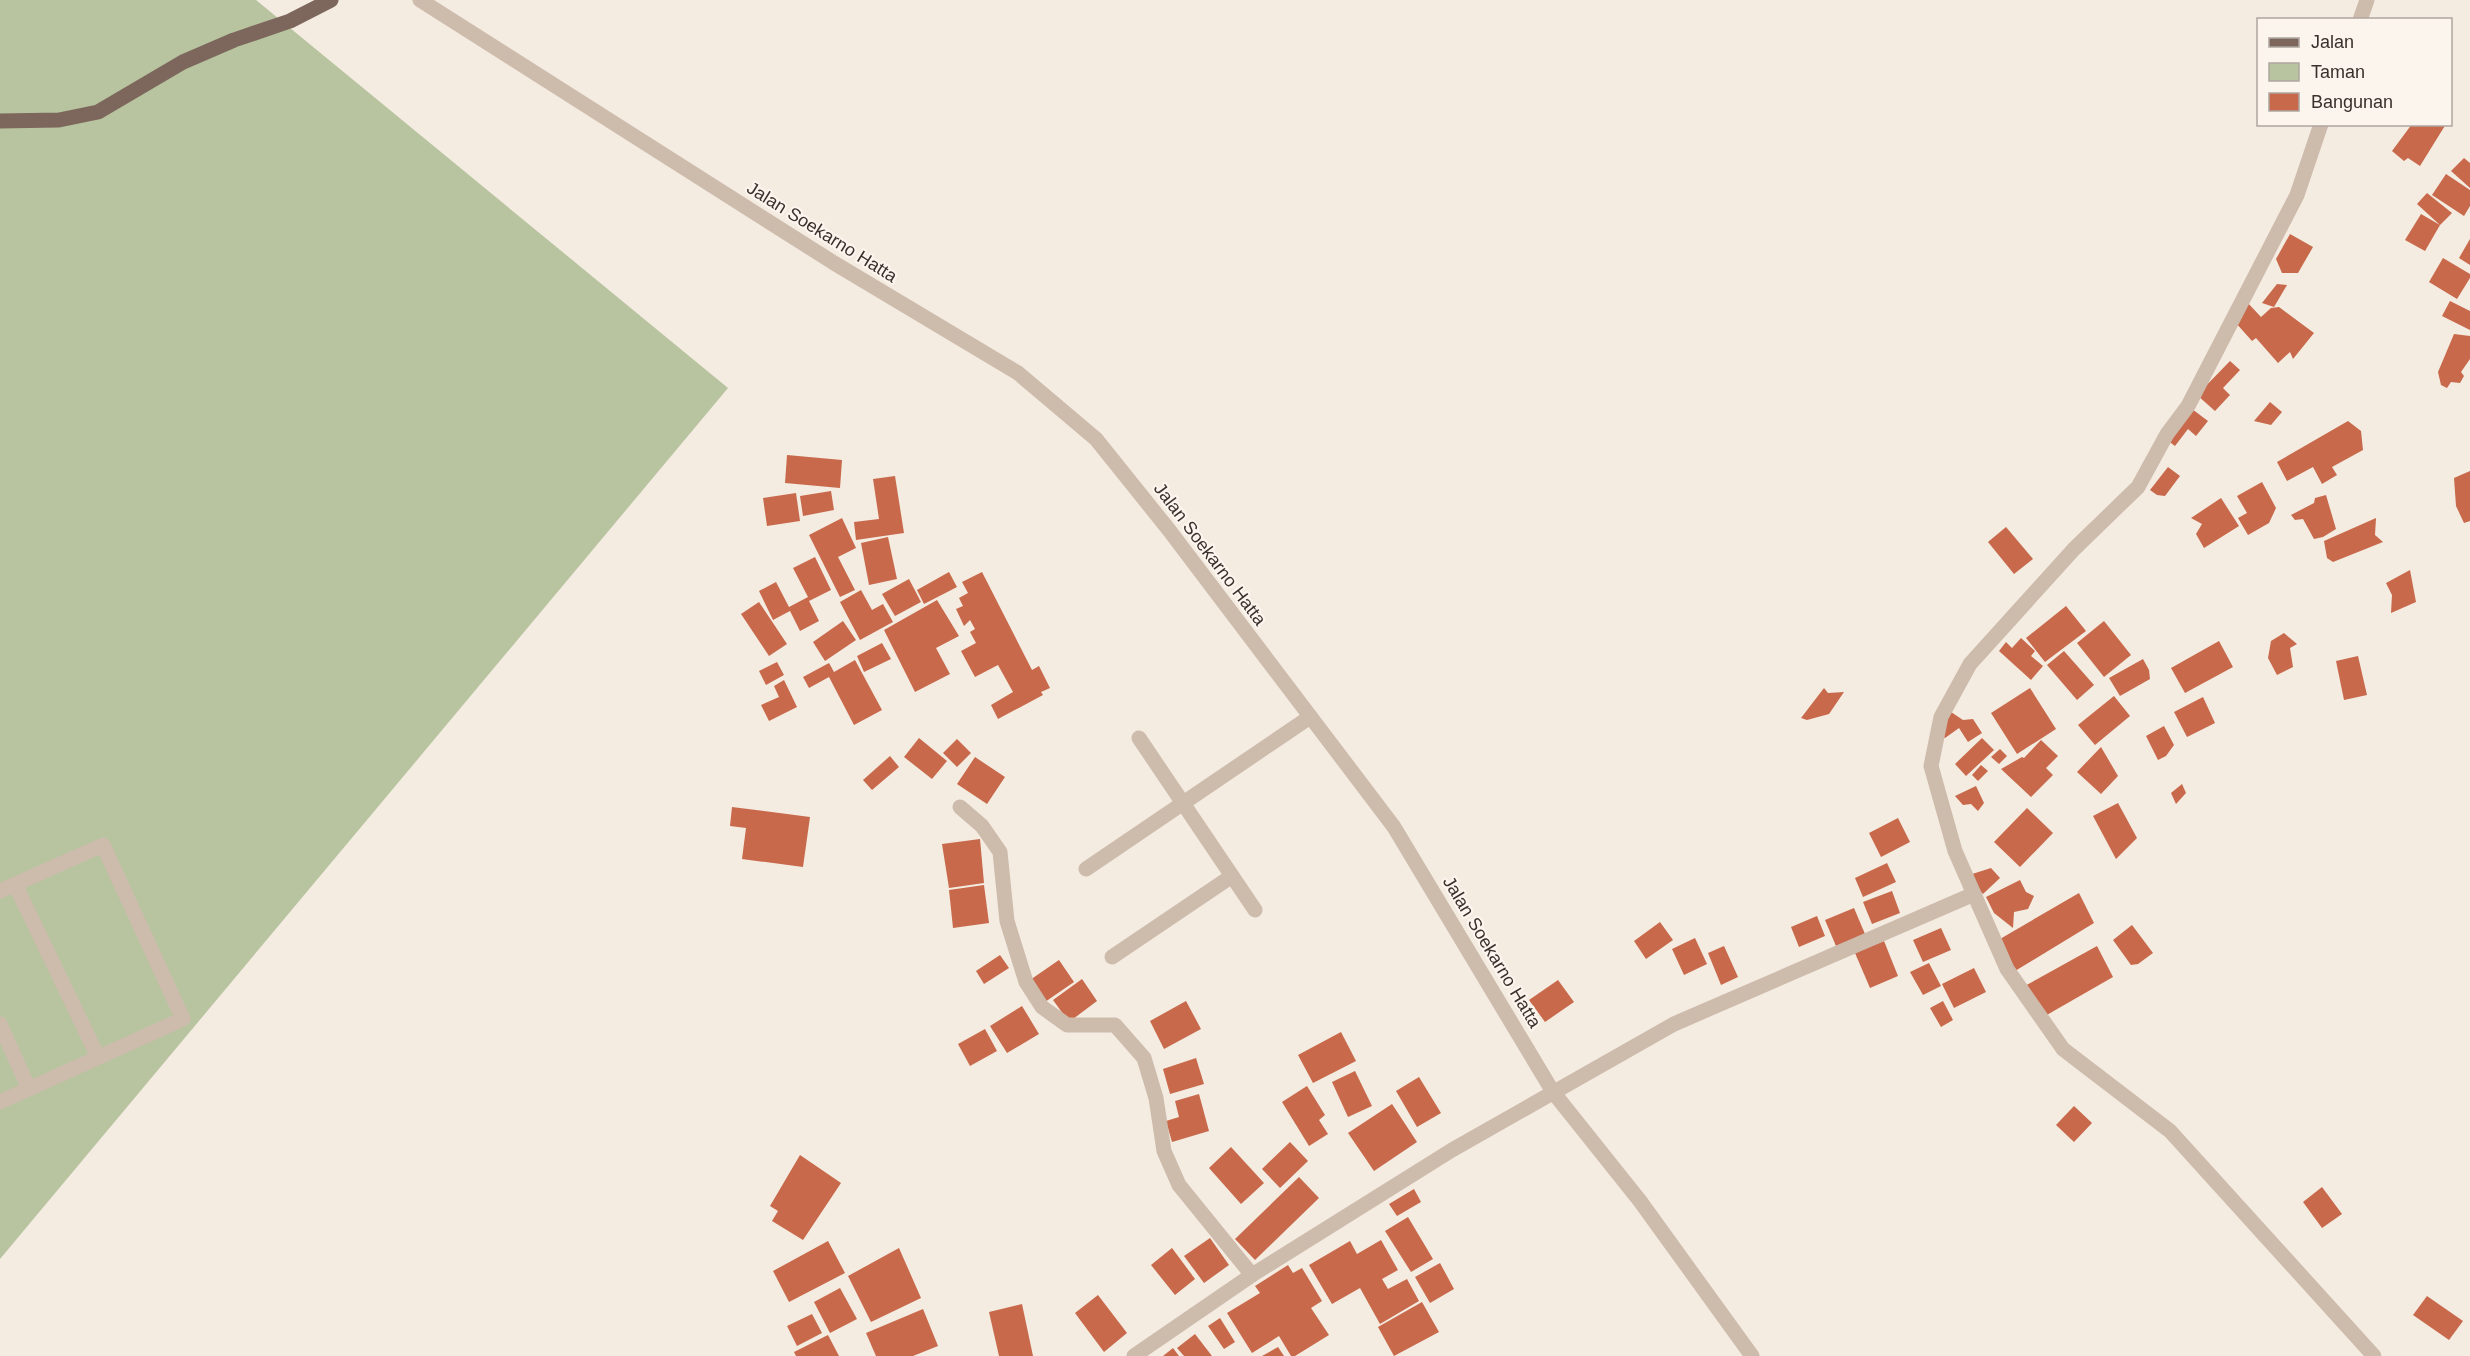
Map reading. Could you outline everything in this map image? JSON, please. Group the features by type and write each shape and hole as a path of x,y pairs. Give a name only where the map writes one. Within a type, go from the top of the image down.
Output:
{"main road":[{"path":"0,121 59,120 98,112 183,62 234,39 290,21 331,0"}],"street":[{"name":"Jalan Soekarno Hatta","path":"420,0 824,257 1018,373 1096,439 1169,530 1394,827 1552,1092 1640,1201 1752,1356"},
{"path":"2361,18 2367,0"},
{"path":"2320,126 2297,195 2188,406 2167,434 2138,487 2074,549 1970,664 1941,717 1931,766 1955,851 2007,969 2063,1049 2170,1131 2374,1356"},
{"path":"1086,869 1310,717"},
{"path":"1139,738 1255,910"},
{"path":"960,807 982,826 1000,852 1007,921 1026,982 1042,1007 1067,1025 1115,1025 1143,1058 1156,1098 1164,1151 1179,1185 1252,1275"},
{"path":"0,891 103,845 183,1019 0,1102"},
{"path":"1112,957 1232,876"},
{"path":"15,884 98,1057"},
{"path":"1134,1356 1252,1275 1452,1150 1674,1024 1974,894"},
{"path":"0,1024 29,1089"}],"green space":[{"path":"0,0 256,0 728,388 0,1259"}],"building":[{"path":"2411,126 2445,126 2420,166 2408,158 2404,161 2392,151"},
{"path":"2464,158 2470,163 2470,188 2451,171"},
{"path":"2446,174 2470,190 2470,206 2464,216 2432,195"},
{"path":"2427,193 2452,213 2440,225 2417,204"},
{"path":"2421,214 2440,225 2425,251 2405,240"},
{"path":"2290,234 2313,247 2298,273 2282,273 2276,259"},
{"path":"2470,239 2470,265 2459,258"},
{"path":"2443,258 2470,274 2470,278 2457,299 2429,282"},
{"path":"2277,284 2287,285 2274,307 2262,303"},
{"path":"2246,301 2261,317 2271,308 2279,307 2314,333 2293,359 2290,352 2278,363 2256,338 2252,341 2235,322"},
{"path":"2450,301 2470,311 2470,330 2442,316"},
{"path":"2454,334 2470,336 2470,359 2461,372 2464,376 2460,383 2451,382 2447,388 2441,385 2438,372"},
{"path":"2230,361 2240,370 2223,388 2230,395 2215,411 2197,395"},
{"path":"2270,402 2282,412 2271,425 2254,421"},
{"path":"2188,406 2208,421 2196,436 2188,429 2175,446 2163,437"},
{"path":"2348,421 2361,431 2363,450 2332,467 2337,475 2322,484 2313,467 2287,481 2277,462"},
{"path":"787,455 842,460 840,488 785,483"},
{"path":"2168,467 2180,476 2165,496 2157,495 2150,490"},
{"path":"2470,471 2470,521 2464,523 2456,506 2454,478"},
{"path":"895,476 904,533 856,540 854,522 879,519 873,479"},
{"path":"2262,482 2276,508 2269,523 2248,535 2238,518 2247,513 2237,496"},
{"path":"831,491 834,510 803,516 800,496"},
{"path":"796,493 800,521 767,526 763,498"},
{"path":"2326,495 2336,529 2323,537 2314,539 2303,519 2295,520 2291,515 2314,503 2315,498"},
{"path":"2221,498 2239,526 2204,548 2196,534 2202,524 2191,518"},
{"path":"842,518 856,548 838,557 855,590 840,597 809,535"},
{"path":"2376,518 2375,535 2383,542 2333,562 2327,558 2324,541"},
{"path":"2006,527 2033,559 2014,574 1988,542"},
{"path":"888,537 897,579 869,585 861,543"},
{"path":"815,557 831,590 809,601 819,621 800,631 790,611 773,620 759,591 776,582 789,607 808,597 793,568"},
{"path":"2410,570 2416,602 2391,613 2392,595 2386,583"},
{"path":"949,572 957,587 924,604 917,590"},
{"path":"982,572 1032,670 1039,666 1050,688 1041,692 1043,695 998,719 991,705 1013,692 998,665 975,677 961,651 976,643 970,632 975,629 970,620 964,626 956,609 963,606 959,598 968,593 962,582"},
{"path":"909,579 921,602 895,616 882,594"},
{"path":"861,590 872,610 883,604 893,622 860,640 840,602"},
{"path":"937,600 959,636 936,648 950,674 915,692 884,630"},
{"path":"759,602 787,644 769,656 741,614"},
{"path":"2066,606 2086,631 2045,662 2026,638"},
{"path":"843,621 856,640 825,661 813,642"},
{"path":"2104,621 2131,655 2104,677 2077,643"},
{"path":"2284,633 2297,644 2290,648 2293,667 2277,675 2268,658 2271,641"},
{"path":"2021,638 2035,651 2031,656 2043,666 2031,680 1999,651 2006,642 2012,648"},
{"path":"2219,641 2233,667 2185,693 2171,668"},
{"path":"882,643 891,659 864,672 857,656"},
{"path":"2064,651 2094,685 2077,700 2047,665"},
{"path":"2358,656 2367,695 2344,700 2336,661"},
{"path":"2143,659 2149,670 2150,679 2120,696 2109,678"},
{"path":"855,660 882,710 854,725 829,677 809,688 803,677 829,663 834,672"},
{"path":"777,662 784,675 766,685 759,671"},
{"path":"784,680 797,707 769,721 761,705 779,697 774,686"},
{"path":"1824,688 1828,693 1844,692 1829,714 1807,720 1801,718"},
{"path":"2030,688 2056,729 2017,754 1991,713"},
{"path":"2114,696 2130,716 2095,745 2078,725"},
{"path":"2203,697 2215,723 2187,737 2174,712"},
{"path":"1951,712 1963,720 1973,719 1982,733 1968,742 1959,728 1945,738 1936,732"},
{"path":"2164,726 2174,745 2166,756 2158,760 2146,736"},
{"path":"919,738 947,761 932,779 904,757"},
{"path":"1982,738 1994,750 1966,776 1955,764"},
{"path":"957,739 971,753 957,767 943,753"},
{"path":"2041,740 2058,756 2046,768 2053,775 2031,797 2001,769 2024,758"},
{"path":"2101,747 2118,776 2101,794 2077,772"},
{"path":"2000,749 2007,756 1999,764 1991,757"},
{"path":"890,756 899,767 872,790 863,780"},
{"path":"975,757 1005,777 987,804 957,784"},
{"path":"1981,765 1988,771 1978,781 1972,775"},
{"path":"2182,784 2186,793 2176,804 2171,793"},
{"path":"1976,786 1984,803 1978,811 1971,804 1963,805 1955,796"},
{"path":"2118,803 2137,838 2116,859 2093,816"},
{"path":"732,807 810,817 803,867 742,859 746,828 730,826"},
{"path":"2027,808 2053,833 2020,867 1994,842"},
{"path":"1898,818 1910,842 1881,857 1869,833"},
{"path":"980,839 984,883 949,888 942,844"},
{"path":"1887,863 1896,882 1863,897 1855,878"},
{"path":"1991,868 2000,878 1983,894 1966,876"},
{"path":"2020,880 2026,892 2034,896 2028,909 2014,912 2013,928 1994,913 1986,897"},
{"path":"984,885 989,923 953,928 949,890"},
{"path":"1892,891 1900,913 1872,924 1863,902"},
{"path":"2079,893 2094,923 2015,971 2000,939"},
{"path":"1854,908 1865,934 1836,946 1825,920"},
{"path":"1817,916 1825,936 1799,947 1791,927"},
{"path":"1660,922 1673,940 1646,959 1634,941"},
{"path":"2132,925 2153,953 2138,964 2131,965 2113,940"},
{"path":"1941,928 1951,950 1923,962 1913,940"},
{"path":"1695,938 1707,964 1684,975 1672,949"},
{"path":"1884,941 1898,976 1870,988 1855,953"},
{"path":"1724,946 1738,977 1721,985 1708,953"},
{"path":"2097,946 2113,977 2045,1016 2023,987"},
{"path":"1000,955 1009,968 984,984 976,971"},
{"path":"1059,960 1074,982 1045,1002 1030,980"},
{"path":"1929,963 1941,986 1923,995 1910,972"},
{"path":"1974,968 1986,992 1954,1008 1942,984"},
{"path":"1082,979 1097,1001 1069,1022 1053,1000"},
{"path":"1558,980 1574,1002 1545,1022 1529,1000"},
{"path":"1186,1001 1201,1029 1164,1049 1150,1021"},
{"path":"1943,1001 1953,1020 1941,1027 1930,1008"},
{"path":"1022,1006 1039,1034 1007,1053 990,1026"},
{"path":"985,1029 997,1051 970,1066 958,1044"},
{"path":"1341,1032 1356,1061 1313,1083 1298,1055"},
{"path":"1196,1058 1204,1084 1170,1094 1163,1069"},
{"path":"1355,1071 1372,1106 1348,1117 1332,1082"},
{"path":"1419,1077 1441,1113 1417,1127 1396,1091"},
{"path":"1307,1086 1325,1115 1319,1120 1328,1134 1309,1146 1282,1102"},
{"path":"1199,1094 1209,1131 1172,1142 1166,1121 1179,1117 1175,1101"},
{"path":"1392,1104 1417,1142 1374,1171 1348,1133"},
{"path":"2074,1106 2092,1123 2074,1142 2056,1125"},
{"path":"1290,1142 1308,1161 1280,1188 1262,1169"},
{"path":"1231,1147 1264,1183 1241,1204 1209,1168"},
{"path":"800,1155 841,1183 803,1240 772,1221 778,1211 770,1206"},
{"path":"1299,1177 1319,1198 1255,1260 1235,1239"},
{"path":"2322,1187 2342,1214 2322,1228 2303,1202"},
{"path":"1414,1189 1421,1202 1397,1216 1389,1204"},
{"path":"1408,1217 1433,1259 1411,1272 1385,1231"},
{"path":"1210,1238 1229,1265 1204,1283 1184,1256"},
{"path":"1381,1240 1398,1270 1382,1279 1388,1289 1407,1279 1419,1301 1380,1324 1360,1288 1332,1304 1309,1265 1350,1241 1357,1254"},
{"path":"828,1241 845,1273 789,1302 773,1271"},
{"path":"899,1248 921,1298 871,1322 848,1276"},
{"path":"1172,1248 1195,1279 1175,1295 1151,1265"},
{"path":"1440,1263 1454,1289 1430,1303 1415,1277"},
{"path":"1288,1265 1293,1273 1302,1268 1322,1301 1311,1308 1329,1335 1295,1356 1291,1356 1279,1336 1252,1353 1227,1313 1260,1293 1255,1286"},
{"path":"840,1288 857,1319 830,1333 814,1302"},
{"path":"1098,1295 1127,1333 1104,1352 1075,1313"},
{"path":"2427,1296 2463,1321 2449,1340 2413,1315"},
{"path":"1422,1302 1439,1332 1394,1356 1378,1327"},
{"path":"1022,1304 1033,1356 999,1356 989,1312"},
{"path":"923,1309 938,1346 913,1356 876,1356 866,1333"},
{"path":"812,1314 822,1333 797,1346 787,1326"},
{"path":"1220,1318 1235,1342 1224,1349 1208,1326"},
{"path":"1195,1334 1212,1356 1184,1356 1177,1348"},
{"path":"828,1335 839,1356 796,1356 794,1352"},
{"path":"1278,1347 1284,1356 1262,1356"},
{"path":"1173,1348 1179,1356 1163,1356"}]}
